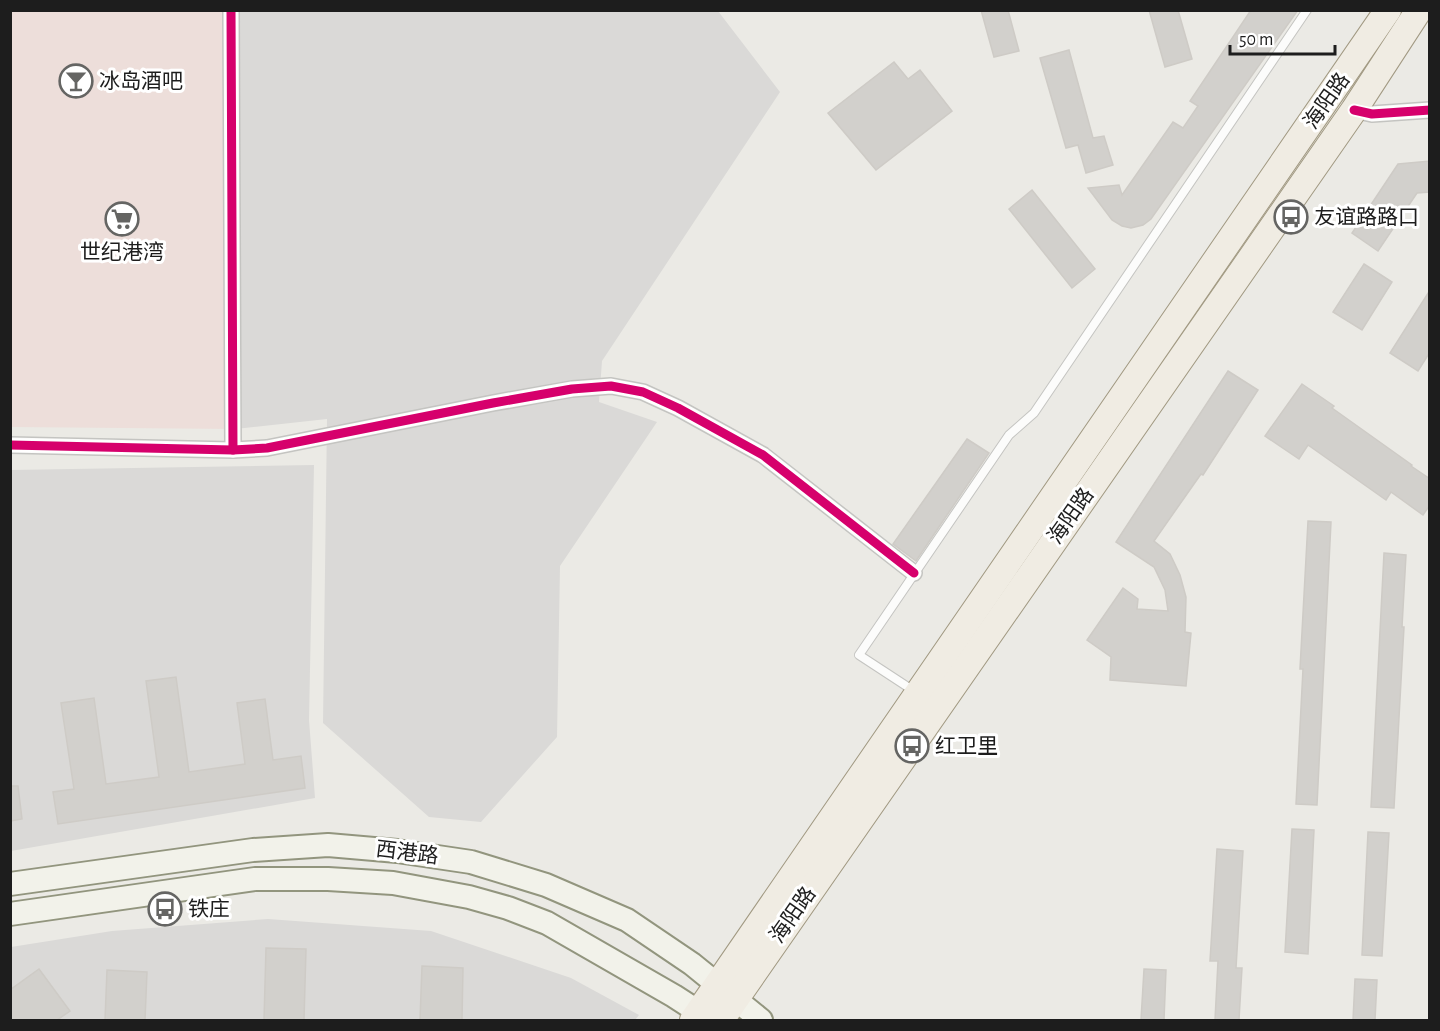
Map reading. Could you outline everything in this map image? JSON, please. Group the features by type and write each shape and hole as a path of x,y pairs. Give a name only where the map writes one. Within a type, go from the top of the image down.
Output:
{"main road":[{"name":"海阳路","path":"726,992 918,694 1388,10"},
{"name":"海阳路","path":"706,1018 1354,110 1419,10"},
{"name":"西港路","path":"10,884 253,850 328,845 398,851 471,862 546,885 627,920 692,964 761,1020"},
{"name":"西港路","path":"10,914 255,879 328,879 393,883 469,897 508,908 547,923 706,1018"}],"street":[{"path":"231,10 233,450"},
{"path":"1354,110 1372,114 1430,110"},
{"path":"10,445 233,450 267,448 493,402 572,389 611,386 643,392 678,408 763,455 914,573"}],"lane":[{"path":"918,694 859,655 1009,435 1034,413 1307,10"}],"shaded area":[{"name":"世纪港湾","path":"11,11 232,11 235,429 11,427"},
{"path":"232,11 718,11 780,92 602,361 599,402 657,422 560,566 557,737 481,822 429,817 323,723 327,419 235,429"},
{"path":"314,465 309,720 315,798 11,851 11,470"},
{"path":"268,919 431,931 571,978 639,1015 635,1020 11,1020 11,947 112,931"}],"building":[{"path":"981,10 1008,10 1019,51 994,57"},
{"path":"1149,10 1178,10 1192,59 1165,67"},
{"path":"1251,10 1298,10 1151,219 1143,225 1131,228 1112,220 1088,188 1119,185 1122,195 1173,122 1183,128 1198,106 1190,101"},
{"path":"1069,50 1093,138 1104,136 1113,165 1086,173 1078,145 1066,148 1040,58"},
{"path":"894,62 908,79 920,70 952,111 876,170 828,113"},
{"path":"1430,161 1430,192 1417,193 1378,251 1352,233 1398,164"},
{"path":"1032,190 1095,269 1072,288 1009,209"},
{"path":"1364,264 1392,282 1362,330 1333,312"},
{"path":"1430,290 1430,352 1418,371 1390,353"},
{"path":"1228,371 1258,390 1203,475 1201,474 1154,541 1170,554 1180,575 1186,597 1185,632 1191,633 1186,686 1110,680 1111,657 1087,640 1123,588 1138,599 1137,609 1168,611 1165,590 1154,567 1116,542"},
{"path":"1302,384 1430,479 1430,505 1423,515 1391,492 1386,500 1308,445 1299,459 1265,436"},
{"path":"967,439 989,453 916,561 893,544"},
{"path":"1308,521 1331,522 1317,805 1296,804"},
{"path":"1384,553 1406,555 1394,808 1371,807"},
{"path":"176,677 189,772 245,764 237,703 265,699 273,760 301,756 305,788 58,824 53,792 74,789 61,703 94,698 106,784 159,777 146,681"},
{"path":"10,786 18,786 22,819 10,821"},
{"path":"1292,829 1314,830 1308,954 1285,952"},
{"path":"1368,832 1389,833 1382,956 1362,955"},
{"path":"1217,849 1243,851 1236,968 1242,968 1239,1020 1215,1020 1218,961 1210,961"},
{"path":"266,948 306,949 304,1020 264,1020"},
{"path":"422,966 463,968 462,1020 420,1020"},
{"path":"39,969 70,1011 57,1020 10,1020 10,990"},
{"path":"1144,969 1166,970 1164,1020 1141,1020"},
{"path":"107,970 147,972 145,1020 105,1020"},
{"path":"1355,979 1377,980 1375,1020 1353,1020"}],"cycle path":[{"path":"231,10 233,450"},
{"path":"1354,110 1372,114 1430,110"},
{"path":"10,445 233,450 267,448 493,403 572,389 611,386 643,392 678,408 763,455 914,573"}],"place":[{"name":"冰岛酒吧","path":"76,81"},
{"name":"友谊路路口","path":"1291,217"},
{"name":"世纪港湾","path":"122,219"},
{"name":"红卫里","path":"912,746"},
{"name":"铁庄","path":"165,909"}]}
